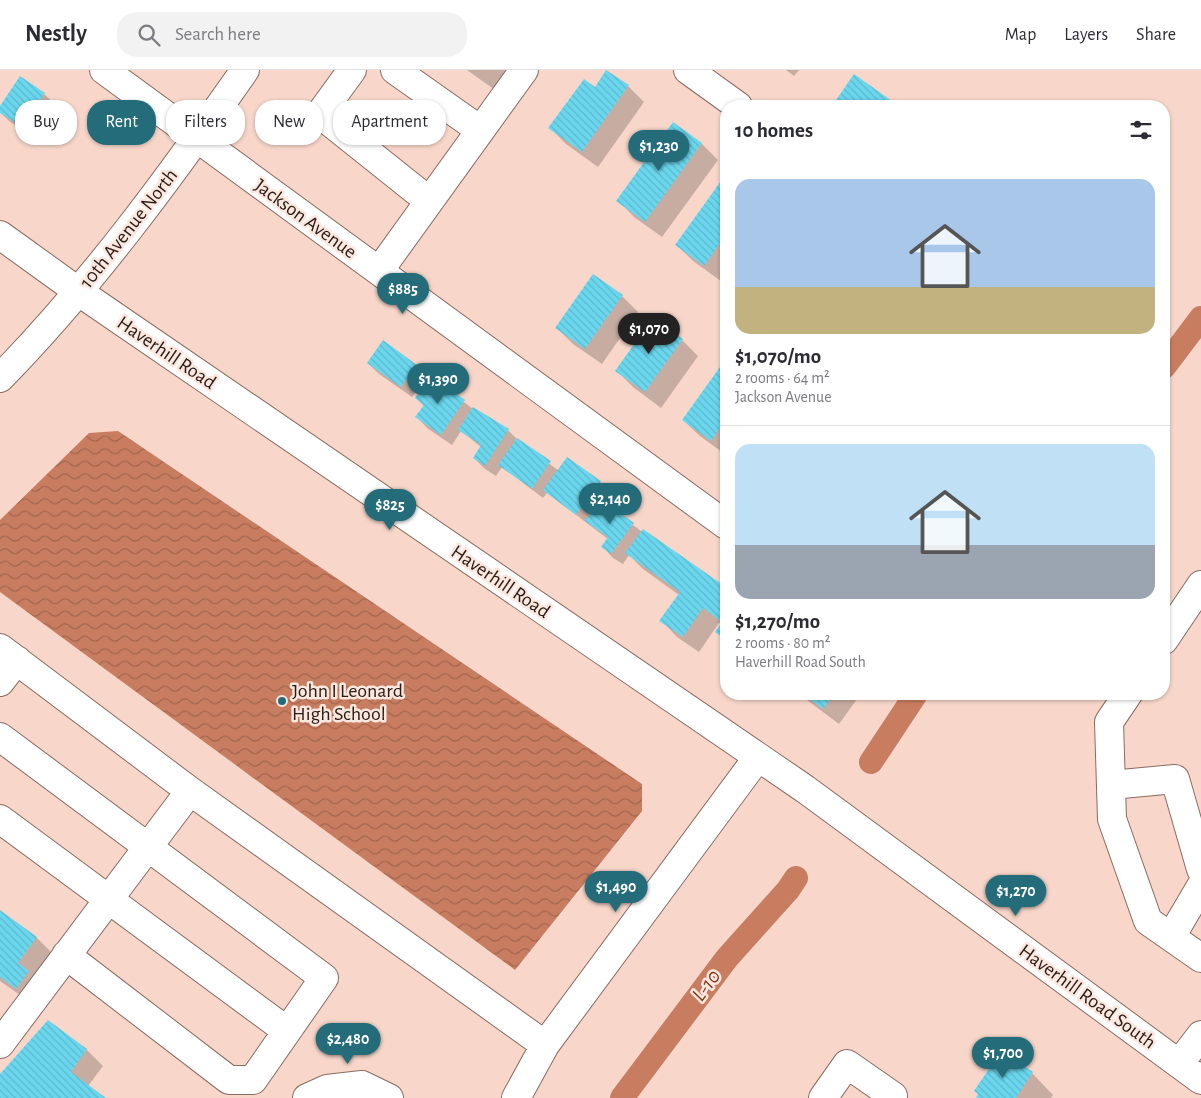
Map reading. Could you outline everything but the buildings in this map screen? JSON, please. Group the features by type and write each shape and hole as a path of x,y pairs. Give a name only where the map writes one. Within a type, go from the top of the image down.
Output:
{"street":[{"name":"Jackson Avenue","path":"104,70 166,115"},
{"name":"10th Avenue North","path":"224,100 245,70"},
{"path":"352,70 320,114 429,201"},
{"path":"395,70 480,130"},
{"path":"379,271 524,70"},
{"path":"688,70 730,100"},
{"name":"10th Avenue North","path":"0,378 79,292 192,145"},
{"name":"Jackson Avenue","path":"207,145 720,520"},
{"name":"Haverhill Road","path":"0,235 79,292 805,789"},
{"path":"1170,631 1201,585"},
{"path":"0,682 8,654 190,791 545,1045"},
{"path":"1124,700 1109,722 1112,820 1148,921 1201,958"},
{"path":"0,737 324,978 253,1080 229,1080 66,955"},
{"path":"516,1097 545,1045 758,757"},
{"path":"1111,786 1176,778 1201,869"},
{"name":"Haverhill Road South","path":"805,789 1201,1080"},
{"path":"0,1044 9,1013 66,955 190,791"},
{"path":"0,819 287,1031"},
{"path":"1171,937 1201,886"},
{"path":"1179,1064 1201,1034"},
{"path":"823,1098 847,1064 893,1096 892,1098"},
{"path":"307,1098 327,1089 362,1085 388,1098"}],"water":[{"path":"118,431 642,784 642,811 515,970 0,592 0,520 89,433"}],"waterway":[{"name":"L-10","path":"1170,359 1201,318"},
{"name":"L-10","path":"871,762 912,700"},
{"name":"L-10","path":"622,1098 727,958 788,890 796,878"}],"place":[{"name":"John I Leonard High School","path":"282,701"}]}
